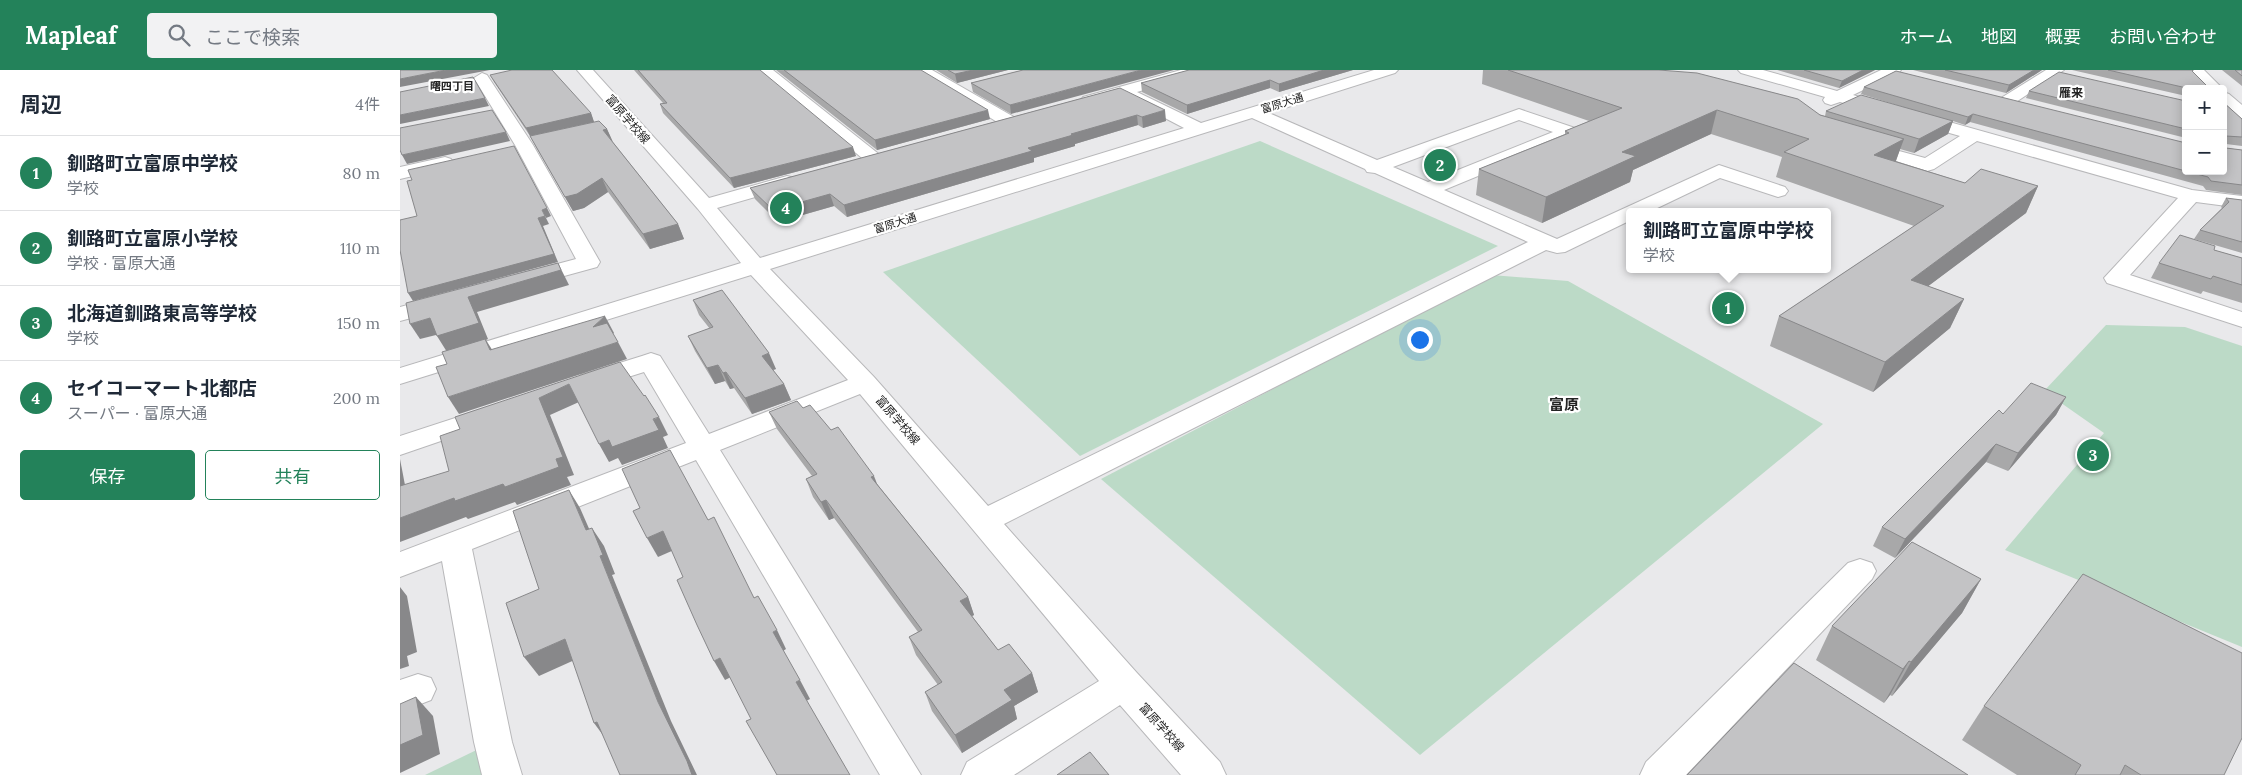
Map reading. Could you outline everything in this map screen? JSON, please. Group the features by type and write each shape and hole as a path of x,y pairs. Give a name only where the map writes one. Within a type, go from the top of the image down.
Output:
{"street":[{"name":"富原学校線","path":"585,70 620,123 705,204 755,266 865,383 1124,684 1206,775"},
{"path":"764,70 874,159"},
{"path":"922,70 1008,121"},
{"path":"1075,103 1198,70"},
{"name":"富原大通","path":"400,376 1390,70"},
{"path":"1746,70 2191,196 2242,202"},
{"path":"1814,109 1890,70 1910,76"},
{"path":"2195,70 2211,85"},
{"path":"2007,101 2055,71 2072,77"},
{"path":"481,78 524,145 590,262 504,285"},
{"path":"954,90 972,85"},
{"path":"1122,90 1199,129"},
{"path":"1987,96 2024,106"},
{"path":"2227,101 2242,115"},
{"path":"483,114 502,110"},
{"path":"1253,112 1374,168 1556,247 1626,214"},
{"path":"2227,113 2242,115"},
{"path":"1374,168 1519,114 1569,132 1426,190"},
{"path":"989,126 1027,116"},
{"path":"1846,141 1927,164 1974,134"},
{"path":"855,164 893,153"},
{"path":"400,173 457,160"},
{"path":"1639,208 1719,171 1778,191"},
{"path":"705,204 808,176"},
{"path":"2191,196 2163,238 2115,278 2242,320"},
{"path":"984,521 1544,242"},
{"path":"400,314 466,296"},
{"path":"567,389 651,361 901,775"},
{"path":"400,565 704,448 865,383"},
{"path":"400,446 521,405"},
{"path":"455,544 493,742 502,775"},
{"path":"1660,775 1860,571"},
{"path":"981,775 1124,684"}],"green space":[{"path":"1260,141 1498,246 1080,456 883,272"},
{"path":"1491,275 1568,281 1823,424 1420,755 1101,479"},
{"path":"2106,325 2185,327 2242,346 2242,647 2005,550 2104,433 2044,391"},
{"path":"493,742 502,775 425,775"}],"building":[{"path":"400,70 446,70 400,79"},
{"path":"512,70 552,70 591,113 526,128 490,75"},
{"path":"638,70 760,70 853,147 730,178 660,104 667,103"},
{"path":"784,70 921,70 988,110 875,140"},
{"path":"948,70 973,70 955,74"},
{"path":"1023,70 1141,70 1010,105 971,83"},
{"path":"1189,70 1324,70 1279,84 1270,80 1187,105 1141,83"},
{"path":"1508,70 1659,70 1697,73 1798,99 1820,115 1904,139 1874,155 1965,183 1981,169 2038,186 1911,280 1964,299 1885,362 1779,316 1944,206 1784,152 1809,139 1717,110 1622,152 1636,156 1546,197 1479,169 1569,133 1565,131 1622,108"},
{"path":"1804,70 1863,70 1842,81"},
{"path":"1945,70 2034,70 2009,85"},
{"path":"2108,70 2193,70 2206,85 2182,85 2182,87"},
{"path":"2235,70 2242,70 2242,76"},
{"path":"1896,71 2182,142 2182,170 1973,114 1968,117 1864,87"},
{"path":"2059,72 2182,100 2182,128 2029,91"},
{"path":"473,77 485,98 400,115 400,92"},
{"path":"1120,88 1165,110 1142,117 1137,115 1071,134 1073,135 1028,148 1032,151 844,205 830,194 773,210 750,188"},
{"path":"1861,95 1953,121 1919,139 1826,111"},
{"path":"2227,106 2242,119 2242,137 2227,136"},
{"path":"492,110 506,132 402,155 400,150 400,128"},
{"path":"599,121 607,129 603,130 678,224 643,234 602,178 577,194 565,197 530,136"},
{"path":"514,146 547,208 542,210 545,216 538,218 554,254 408,293 400,250 400,220 417,216 407,181 412,180 408,170"},
{"path":"2227,148 2242,150 2242,185 2211,181 2208,177 2201,175 2227,175"},
{"path":"2226,198 2242,200 2242,242 2200,230 2229,202"},
{"path":"2180,235 2215,246 2214,250 2242,258 2242,285 2213,276 2211,279 2159,263"},
{"path":"558,263 561,270 468,297 479,323 437,336 430,318 410,324 406,303"},
{"path":"722,290 769,353 762,356 784,384 745,398 726,372 723,373 718,365 707,368 688,336 713,327 693,300"},
{"path":"605,316 593,327 607,323 618,342 448,397 436,367 447,364 442,352 485,339 490,350"},
{"path":"620,362 659,417 653,419 659,430 612,447 609,440 599,444 569,384 539,398 563,457 556,459 559,467 505,487 503,484 455,501 454,498 400,518 400,486 449,471 440,436 460,429 455,417"},
{"path":"2031,383 2066,397 2018,453 1996,444 1905,539 1882,527 1999,410 2003,414"},
{"path":"797,401 803,408 810,405 831,430 838,427 874,476 871,477 968,597 960,601 998,650 1009,644 1032,673 1004,690 1012,700 955,735 925,692 942,682 909,637 922,630 826,500 821,502 806,479 817,474 769,412"},
{"path":"670,450 708,520 714,517 754,598 758,596 777,630 773,632 800,680 796,682 850,775 777,775 746,721 751,719 720,658 714,661 677,580 683,577 663,531 647,538 633,511 640,508 622,469"},
{"path":"569,490 586,530 592,528 603,555 600,556 658,702 692,775 620,775 597,722 594,723 565,639 524,657 506,603 539,589 513,511"},
{"path":"1912,542 1981,579 1903,669 1832,626"},
{"path":"2083,574 2242,653 2242,738 2224,775 2141,775 2125,765 2120,775 2075,775 2081,765 1984,706"},
{"path":"1794,663 1968,775 1687,775"},
{"path":"416,697 423,735 400,745 400,704"},
{"path":"1090,752 1109,775 1057,775"}],"place":[{"name":"釧路町立富原小学校","path":"1440,165"},
{"name":"セイコーマート北都店","path":"786,208"},
{"name":"釧路町立富原中学校","path":"1728,308"},
{"name":"北海道釧路東高等学校","path":"2093,455"}],"district":[{"name":"曙四丁目","path":"452,86"},
{"name":"雁来","path":"2071,92"},
{"name":"富原","path":"1564,404"}]}
